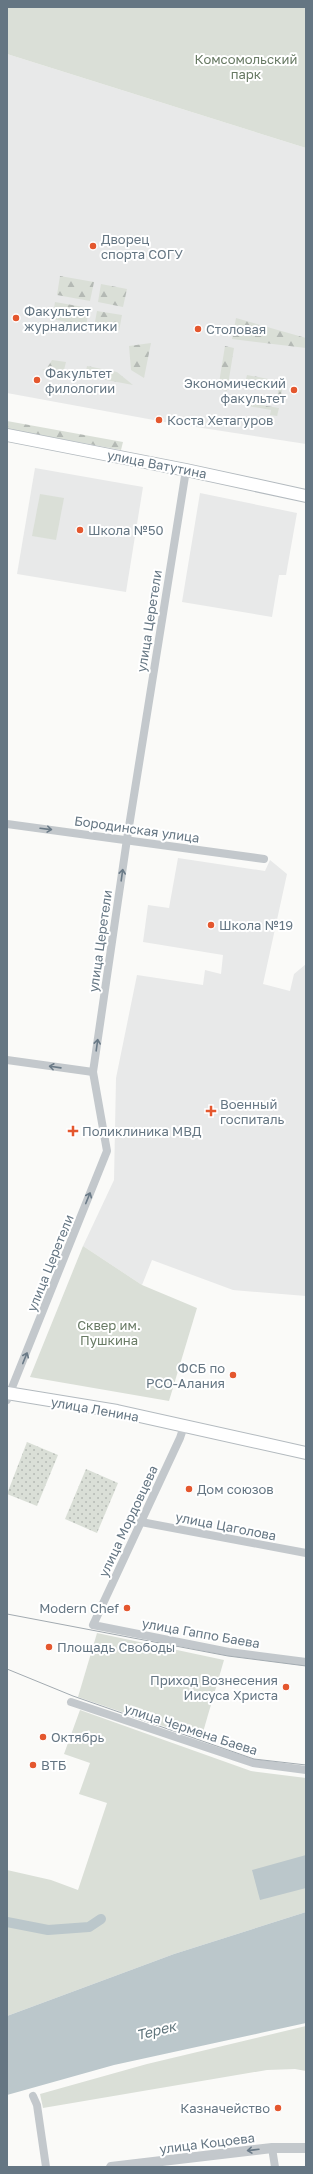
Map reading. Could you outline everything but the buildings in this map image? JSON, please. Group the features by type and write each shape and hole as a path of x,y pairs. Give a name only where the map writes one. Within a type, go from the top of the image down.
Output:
{"main road":[{"name":"улица Ватутина","path":"7,435 186,470 306,496"},
{"name":"улица Ленина","path":"8,1396 117,1411 306,1453"}],"street":[{"name":"улица Церетели","path":"8,1396 107,1151 93,1072 127,839 186,470"},
{"name":"Бородинская улица","path":"7,824 127,839 264,859"},
{"path":"7,1060 93,1072"},
{"name":"улица Мордовцева","path":"93,1625 180,1438 184,1426"},
{"name":"улица Цаголова","path":"141,1522 306,1553"},
{"name":"улица Гаппо Баева","path":"93,1625 229,1652 306,1662"},
{"name":"улица Чермена Баева","path":"71,1702 253,1763 306,1770"},
{"path":"33,2096 37,2105 46,2167"},
{"path":"272,2148 275,2167"},
{"name":"улица Коцоева","path":"111,2167 272,2148 306,2148"}],"shaded area":[{"path":"7,54 306,148 306,444 170,423 7,393"},
{"name":"Школа №50","path":"35,468 143,487 126,592 17,574"},
{"path":"200,493 297,513 286,575 279,575 272,617 182,602"},
{"name":"Военный госпиталь","path":"178,858 265,871 270,860 287,874 263,984 290,991 294,974 306,964 306,1296 233,1290 152,1260 142,1285 83,1246 114,1180 116,1078 137,975 203,985 205,970 221,974 223,955 143,942 148,905 169,908"}],"green space":[{"name":"Комсомольский парк","path":"7,7 306,7 306,148 7,54"},
{"path":"60,276 94,282 90,301 57,295"},
{"path":"101,284 127,289 123,307 98,302"},
{"path":"55,302 89,308 86,326 52,319"},
{"path":"97,311 122,315 119,331 94,327"},
{"path":"236,318 306,338 306,348 232,339"},
{"path":"151,343 144,378 131,370 129,346"},
{"path":"225,346 234,348 227,391 218,389"},
{"path":"52,360 66,362 64,370 78,373 76,375 42,370 47,368"},
{"path":"87,366 117,372 133,385 85,376"},
{"path":"247,375 284,382 280,400 277,399 279,385 246,379"},
{"path":"248,403 279,408 277,416 270,415 271,410 248,406"},
{"path":"7,421 123,442 121,450 7,429"},
{"path":"40,494 64,498 56,540 32,536"},
{"name":"Сквер им. Пушкина","path":"83,1246 142,1285 197,1308 169,1401 30,1377"},
{"path":"27,1442 58,1455 37,1506 7,1494"},
{"path":"86,1469 118,1483 97,1533 65,1519"},
{"path":"97,1633 224,1660 201,1739 78,1697"},
{"path":"80,1710 251,1771 306,1778 306,1912 174,1954 7,2016 7,1870 51,1880 78,1890 107,1803 79,1794 90,1763 64,1754"},
{"path":"306,2026 306,2071 295,2069 267,2070 43,2108 40,2094 147,2064"}],"water":[{"path":"306,1855 306,1888 260,1900 252,1870"},
{"name":"Терек","path":"306,1912 306,2023 114,2065 7,2095 7,2016 174,1954"}],"waterway":[{"path":"7,1922 48,1930 89,1927 101,1919"}],"tram line":[{"path":"7,1614 228,1656 306,1666"},
{"path":"7,1669 73,1696 254,1759 306,1765"}],"place":[{"name":"Дворец спорта СОГУ","path":"93,246"},
{"name":"Факультет журналистики","path":"16,318"},
{"name":"Столовая","path":"198,329"},
{"name":"Факультет филологии","path":"37,380"},
{"name":"Экономический факультет","path":"294,390"},
{"name":"Коста Хетагуров","path":"159,420"},
{"name":"Школа №50","path":"80,530"},
{"name":"Школа №19","path":"211,925"},
{"name":"Военный госпиталь","path":"211,1111"},
{"name":"Поликлиника МВД","path":"73,1131"},
{"name":"ФСБ по РСО-Алания","path":"233,1375"},
{"name":"Дом союзов","path":"189,1489"},
{"name":"Modern Chef","path":"127,1608"},
{"name":"Площадь Свободы","path":"49,1647"},
{"name":"Приход Вознесения Иисуса Христа","path":"286,1687"},
{"name":"Октябрь","path":"43,1737"},
{"name":"ВТБ","path":"33,1765"},
{"name":"Казначейство","path":"278,2108"}]}
